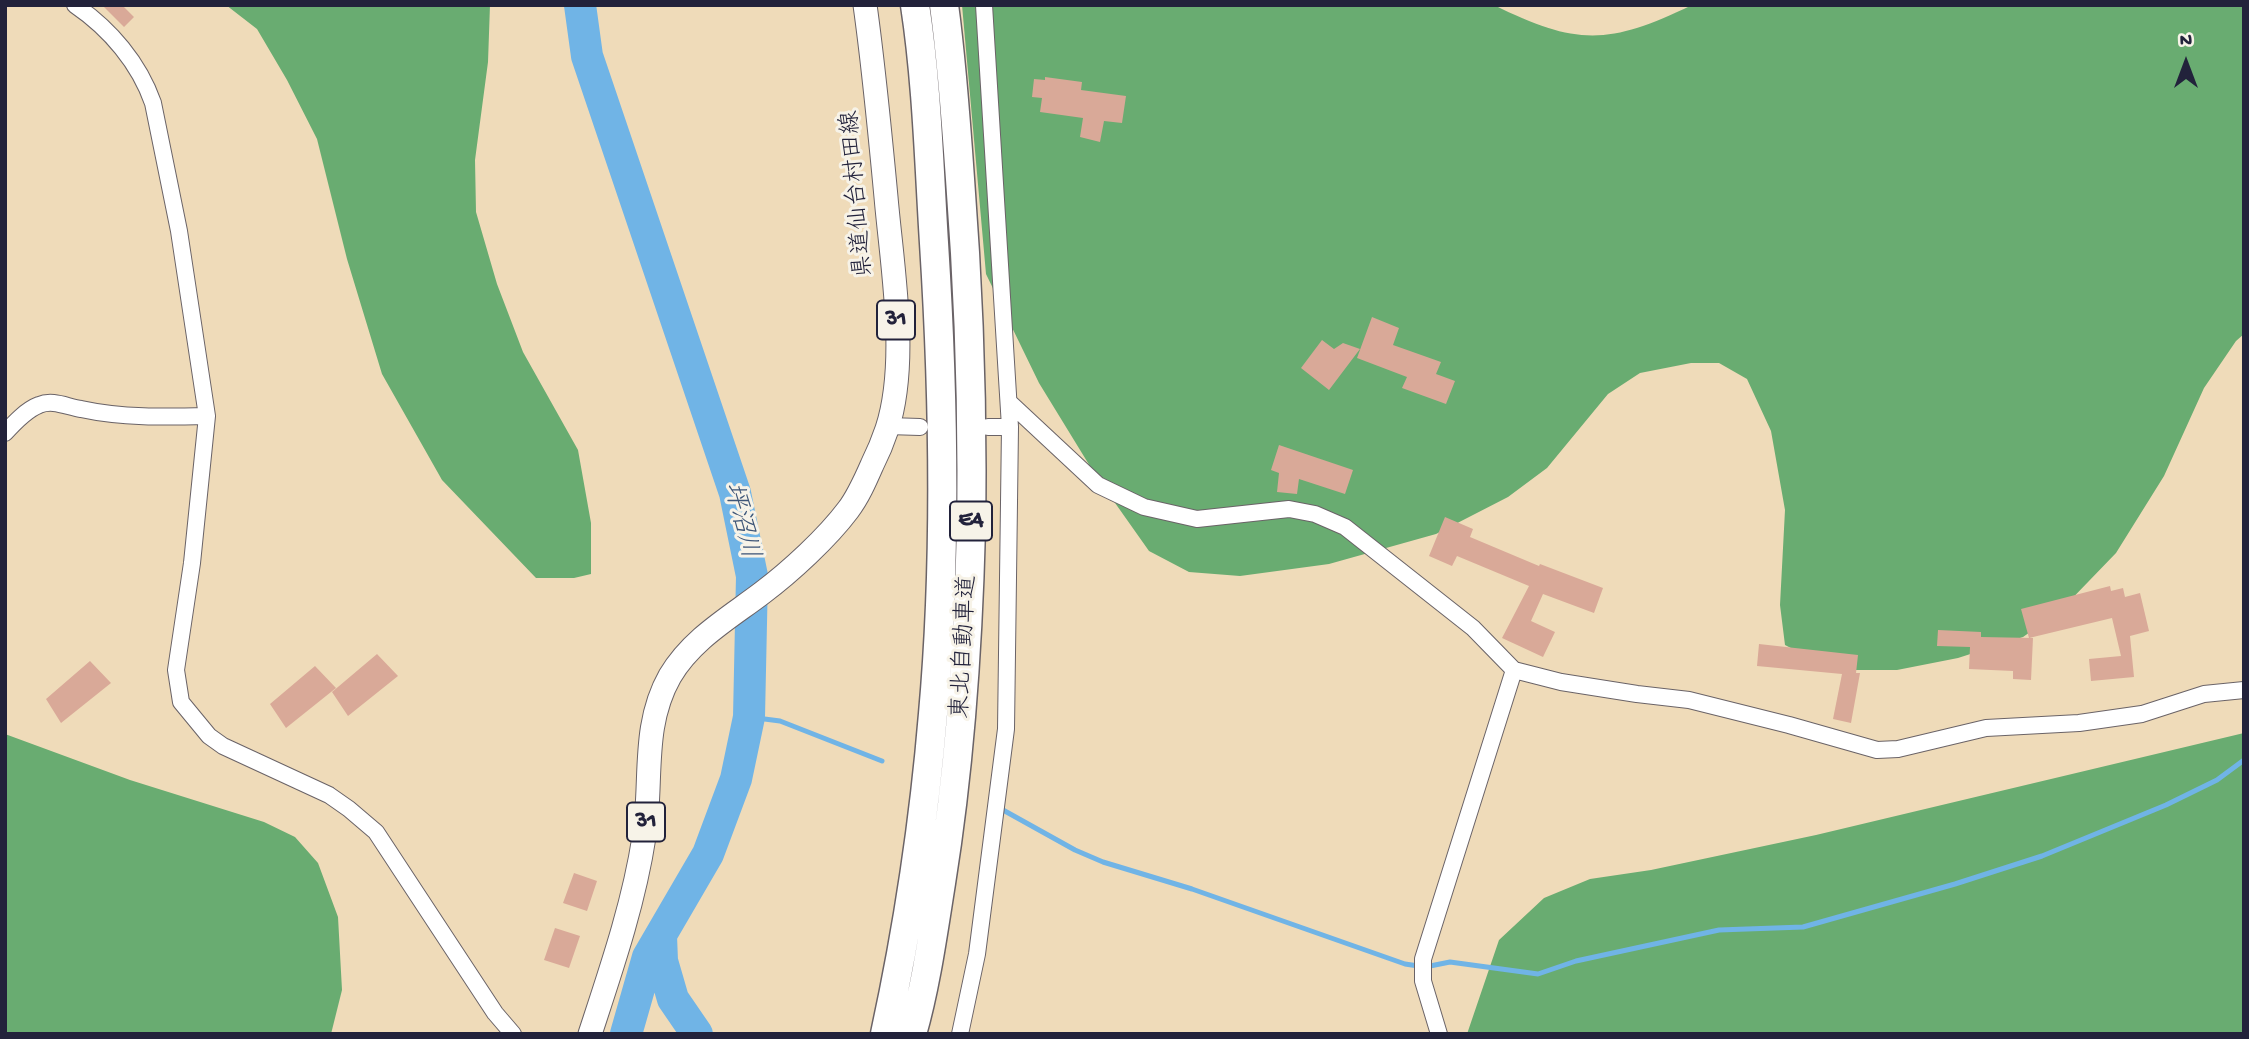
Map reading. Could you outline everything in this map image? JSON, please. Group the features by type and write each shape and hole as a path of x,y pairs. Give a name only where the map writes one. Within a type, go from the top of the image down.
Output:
{"highway":[{"name":"東北自動車道","path":"885,1034 908,922 923,808 934,714 941,576 943,470 940,339 915,5"},
{"name":"東北自動車道","path":"912,1034 935,922 952,816 969,626 971,363 957,132 944,5"}],"main road":[{"name":"県道仙台村田線","path":"590,1034 634,884 644,838 649,742 658,702 670,676 706,634 765,591 811,550 848,510 864,483 888,426 895,393 898,353 873,63 865,5"}],"street":[{"path":"75,5 110,34 146,86 153,103 179,230 207,416 192,564 176,670 181,702 209,736 234,751 329,795 376,832 495,1013 513,1034"},
{"path":"960,1034 977,954 1006,729 1010,427 984,5"},
{"path":"5,433 38,405 52,402 82,410 157,418 207,416"},
{"path":"1009,402 1098,485 1144,507 1197,519 1289,509 1315,514 1345,527 1473,628 1514,670 1561,682 1689,700 1789,724 1877,750 1898,750 1986,728 2079,723 2142,714 2204,694 2244,690"},
{"path":"888,426 920,427"},
{"path":"988,427 1010,427"},
{"path":"1439,1034 1422,966 1514,670"}],"green space":[{"path":"226,5 490,5 488,62 475,160 476,212 497,284 523,352 578,450 591,523 591,574 574,578 536,578 442,480 382,374 347,259 317,139 257,29"},
{"path":"962,5 1494,5 1548,28 1571,34 1593,35 1638,28 1692,5 2244,5 2244,334 2236,341 2204,388 2164,476 2116,553 2060,611 2023,637 1958,658 1897,670 1851,670 1816,661 1785,645 1780,605 1785,510 1771,431 1747,379 1719,363 1691,363 1640,373 1608,394 1547,468 1508,497 1436,534 1329,564 1240,576 1189,572 1149,551 1096,476 1039,383 986,274"},
{"path":"2244,733 2244,1034 1467,1034 1499,940 1544,898 1590,879 1651,870 1816,835"},
{"path":"5,734 130,780 264,822 295,837 318,863 338,917 342,990 331,1034 5,1034"}],"building":[{"path":"102,5 122,5 134,17 124,27"},
{"path":"1045,77 1082,82 1081,90 1126,96 1122,123 1104,121 1100,142 1080,137 1083,118 1040,112 1042,98 1032,97 1034,79 1045,80"},
{"path":"1372,317 1399,328 1393,345 1441,362 1436,374 1455,381 1446,404 1402,388 1407,377 1357,358"},
{"path":"1322,340 1334,349 1343,343 1360,349 1329,390 1301,368"},
{"path":"1279,445 1353,470 1345,494 1299,479 1297,494 1277,492 1279,473 1271,470"},
{"path":"1445,517 1473,529 1470,537 1539,566 1540,564 1603,588 1594,613 1543,594 1531,621 1555,632 1543,657 1502,638 1529,586 1457,556 1452,566 1429,556"},
{"path":"2110,586 2111,591 2123,588 2125,597 2140,593 2149,631 2130,636 2134,677 2091,681 2089,659 2121,656 2112,618 2029,638 2021,609"},
{"path":"1938,630 1981,632 1981,637 2033,638 2031,680 2013,679 2013,671 1969,669 1970,647 1937,646"},
{"path":"1759,644 1858,655 1856,673 1860,673 1851,723 1833,719 1842,674 1757,666"},
{"path":"377,654 398,676 348,716 332,692"},
{"path":"90,661 111,683 61,723 46,699"},
{"path":"315,666 336,688 286,728 270,704"},
{"path":"574,873 597,881 587,911 563,903"},
{"path":"555,928 580,936 569,968 544,960"}],"waterway":[{"name":"坪沼川","path":"580,5 587,56 735,493 752,576 749,717 736,779 708,854 648,957 626,1034"},
{"path":"749,717 780,721 882,761"},
{"path":"1003,810 1075,850 1103,862 1192,889 1405,964 1425,967 1450,962 1538,974 1576,961 1719,930 1803,927 1955,884 2042,856 2166,805 2217,780 2244,760"},
{"path":"661,936 662,961 673,999 697,1034"}]}
